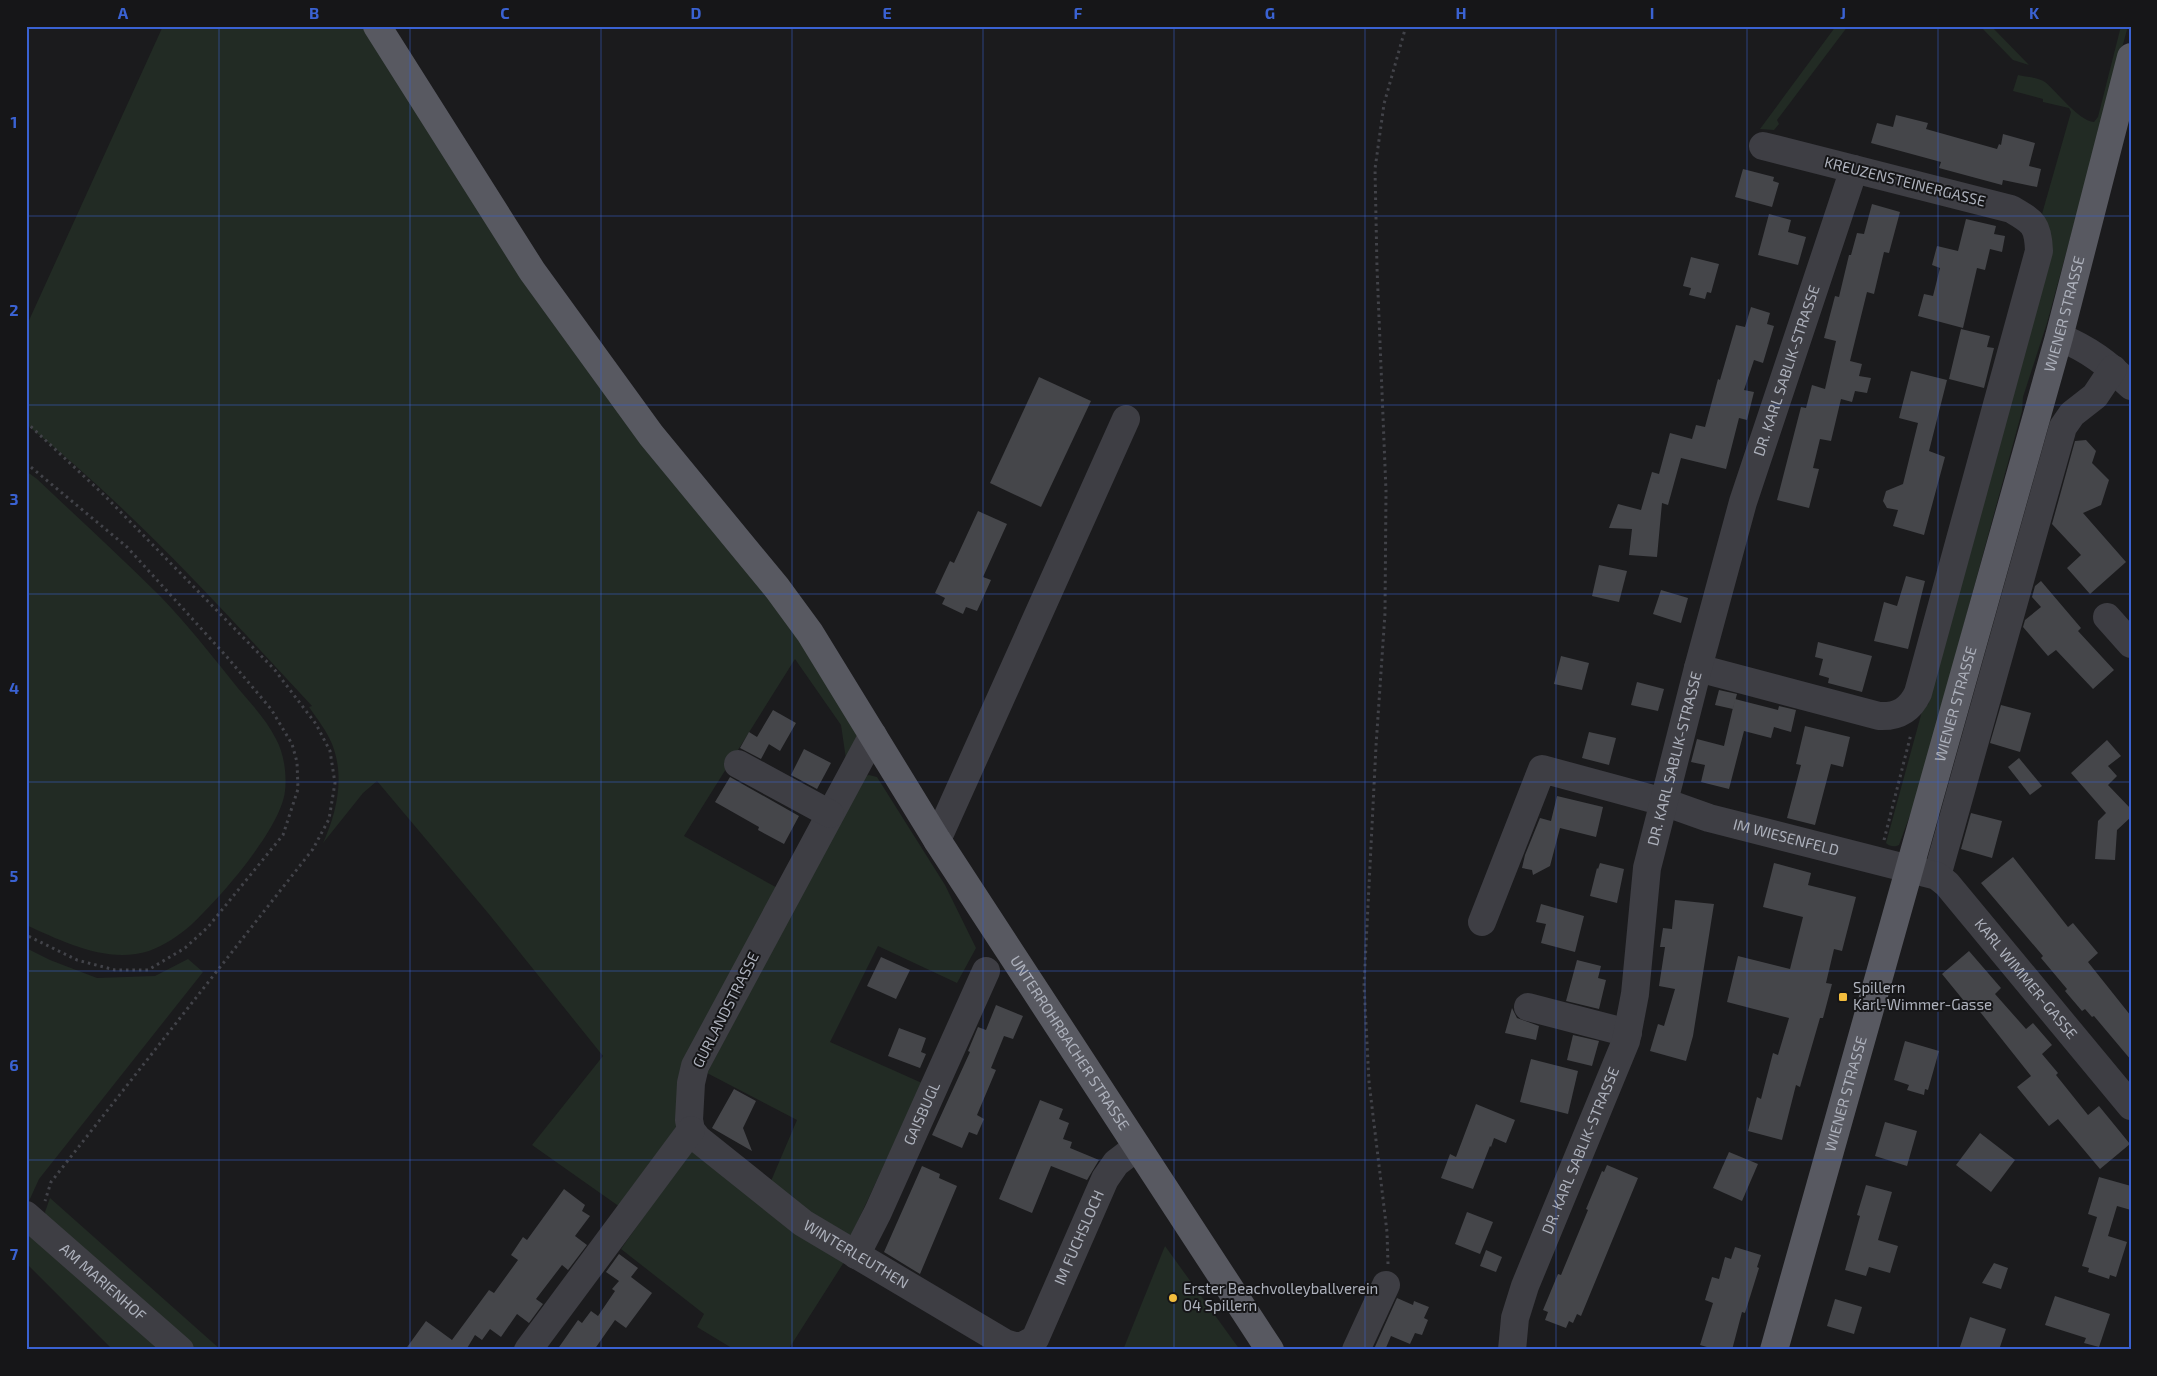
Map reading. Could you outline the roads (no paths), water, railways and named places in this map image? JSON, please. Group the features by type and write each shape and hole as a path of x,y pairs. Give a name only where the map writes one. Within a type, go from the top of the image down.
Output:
{"main road":[{"name":"UNTERROHRBACHER STRASSE","path":"377,26 532,271 651,435 792,608 810,633 937,840 1270,1350"},
{"name":"WIENER STRASSE","path":"1774,1350 2059,337 2131,57"}],"street":[{"name":"KREUZENSTEINERGASSE","path":"1698,668 1869,715 1887,717 1896,715 1908,708 1918,693 2039,251 2038,234 2030,220 2011,209 1763,146"},
{"name":"DR. KARL SABLIK-STRASSE","path":"1512,1350 1515,1318 1525,1286 1628,1033 1636,983 1645,878 1698,668 1743,502 1854,170"},
{"path":"2059,337 2088,350 2122,378"},
{"name":"WIENER STRASSE","path":"1937,876 2062,427 2072,414 2122,378"},
{"path":"937,840 1126,419"},
{"path":"2107,617 2131,644"},
{"name":"GURLANDSTRASSE","path":"691,1130 689,1102 695,1066 873,735"},
{"path":"738,764 830,814"},
{"name":"IM WIESENFELD","path":"1482,922 1542,769 1664,802 1709,818 1909,870"},
{"path":"1909,870 1937,876"},
{"name":"KARL WIMMER-GASSE","path":"1937,876 1947,884 2131,1106"},
{"name":"GAISBUGL","path":"856,1255 878,1212 986,970"},
{"path":"1528,1007 1628,1033"},
{"path":"528,1350 691,1130"},
{"name":"WINTERLEUTHEN","path":"691,1130 708,1148 746,1176 782,1208 827,1239 1005,1344 1023,1347 1035,1339"},
{"name":"IM FUCHSLOCH","path":"1035,1339 1104,1179 1116,1164 1137,1147"},
{"name":"AM MARIENHOF","path":"32,1221 180,1350"},
{"path":"1356,1350 1386,1285"}],"place":[{"name":"Spillern Karl-Wimmer-Gasse","path":"1843,997"},
{"name":"Erster Beachvolleyballverein 04 Spillern","path":"1173,1298"}]}
